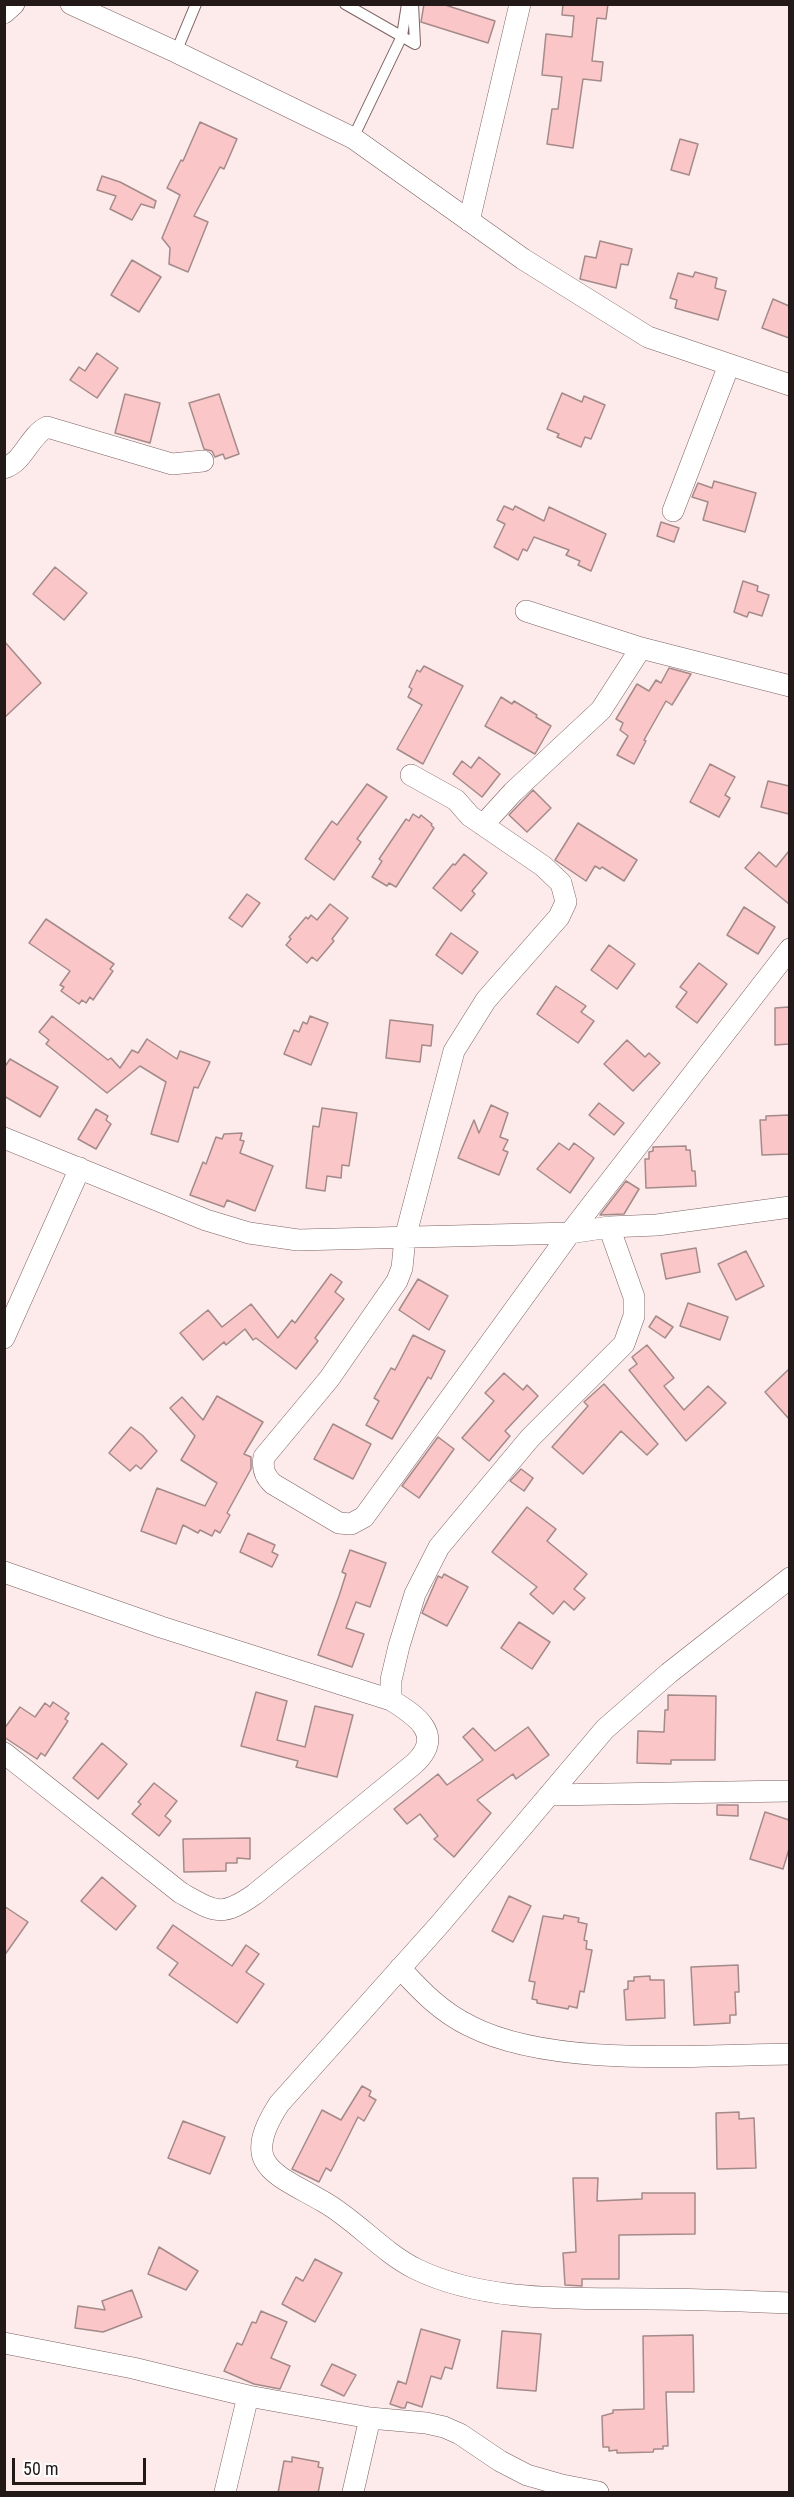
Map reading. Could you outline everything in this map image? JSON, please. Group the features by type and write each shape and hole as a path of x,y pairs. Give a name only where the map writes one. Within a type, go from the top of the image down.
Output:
{"street":[{"path":"4,13 14,4"},
{"path":"71,4 353,138 523,259 648,337 789,385"},
{"path":"469,221 520,4"},
{"path":"673,511 729,365"},
{"path":"4,468 14,464 39,432 46,427 172,464 203,460"},
{"path":"526,610 641,648 789,686"},
{"path":"483,825 513,792 601,710 641,648"},
{"path":"411,775 456,800 470,816 549,872 561,883 566,902 559,917 486,1000 454,1051 405,1238 402,1268 397,1281 329,1379 264,1457 266,1478 273,1484 345,1525 364,1517 570,1233 789,949"},
{"path":"4,1138 206,1220 249,1233 298,1240 570,1233 609,1227 657,1225 789,1207"},
{"path":"4,1338 80,1168"},
{"path":"391,1700 392,1680 399,1646 415,1594 439,1547 530,1438 624,1344 634,1316 634,1297 609,1227"},
{"path":"4,1572 161,1627 391,1700 414,1714 425,1728 428,1745 422,1756 255,1894 237,1907 220,1911 208,1908 181,1893 4,1753"},
{"path":"789,1578 669,1673 605,1729 400,1968 279,2104 265,2125 261,2145 262,2157 270,2170 329,2205 380,2245 415,2268 453,2284 536,2298 690,2299 789,2303"},
{"path":"549,1795 789,1791"},
{"path":"400,1968 430,2001 469,2026 498,2037 550,2050 628,2056 789,2054"},
{"path":"4,2343 133,2368 248,2396 370,2418 444,2427 460,2434 535,2485 598,2493"},
{"path":"225,2493 248,2396"},
{"path":"353,2493 370,2418"}],"lane":[{"path":"176,52 196,4"},
{"path":"345,4 415,44 413,4"},
{"path":"353,138 402,36 407,4"}],"building":[{"path":"424,4 442,4 495,21 488,43 421,22"},
{"path":"563,4 608,4 606,19 597,18 592,61 603,62 601,81 583,79 573,148 547,144 552,109 558,109 562,77 542,75 546,34 572,37 574,16 562,15"},
{"path":"200,122 237,139 224,169 220,167 194,216 208,222 188,272 169,264 170,248 162,238 180,195 167,188 181,160 183,161"},
{"path":"680,139 698,144 689,175 671,170"},
{"path":"102,176 120,182 156,201 154,208 141,204 132,220 110,209 116,196 97,190"},
{"path":"600,241 632,249 628,265 621,264 616,288 580,279 585,256 596,258"},
{"path":"132,260 161,277 139,312 111,295"},
{"path":"695,272 717,278 715,288 726,291 718,320 675,308 677,300 670,298 678,273 693,277"},
{"path":"773,299 789,306 789,338 762,328"},
{"path":"97,353 118,368 97,398 70,380 79,367 85,371"},
{"path":"562,393 582,402 584,396 605,405 591,439 585,437 581,447 557,437 559,434 547,429"},
{"path":"125,394 160,403 150,443 115,433"},
{"path":"219,394 239,454 225,459 223,454 215,457 212,451 204,449 189,403"},
{"path":"714,481 756,493 745,532 703,520 708,502 692,497 698,483 712,488"},
{"path":"504,506 513,510 515,506 544,521 549,507 606,534 591,571 578,565 580,561 566,555 569,550 534,537 527,551 523,549 518,560 494,547 505,524 497,520"},
{"path":"661,522 679,528 674,542 657,536"},
{"path":"55,567 87,593 64,620 33,594"},
{"path":"743,581 758,586 757,591 769,595 762,616 749,612 747,617 734,612"},
{"path":"4,641 41,683 4,718"},
{"path":"424,666 463,686 423,764 397,749 422,705 408,697 412,689 409,687 417,670 420,672"},
{"path":"669,668 691,674 672,705 666,701 644,740 646,741 634,764 617,755 628,736 620,730 623,723 616,719 637,684 649,691 656,680 661,683"},
{"path":"501,697 512,704 514,701 551,726 535,754 485,726"},
{"path":"479,757 500,774 482,797 453,774 462,761 471,768"},
{"path":"710,764 735,777 725,795 730,798 719,817 690,802"},
{"path":"768,781 789,786 789,814 761,807"},
{"path":"367,784 387,797 357,839 361,842 334,880 305,859 332,821 337,825"},
{"path":"533,790 551,808 527,832 509,815"},
{"path":"413,814 419,818 421,815 434,828 396,887 389,883 387,886 372,877 382,861 379,859 406,819 409,821"},
{"path":"578,823 637,860 624,881 602,867 600,869 595,866 586,881 555,860"},
{"path":"789,851 789,904 745,868 759,852 776,867"},
{"path":"464,854 487,873 472,891 475,894 461,911 433,888"},
{"path":"247,894 260,903 242,927 229,918"},
{"path":"330,904 348,918 332,939 334,941 317,961 312,957 307,963 286,945 291,939 289,937 306,917 308,919 311,915 317,920"},
{"path":"744,907 775,927 758,954 727,935"},
{"path":"46,919 114,964 110,969 113,971 93,1000 90,997 86,1003 82,1000 79,1004 61,991 64,987 60,985 70,971 29,943"},
{"path":"451,933 478,952 462,974 436,955"},
{"path":"609,945 635,964 617,989 591,970"},
{"path":"699,963 727,984 697,1023 676,1007 687,992 680,987"},
{"path":"556,986 586,1006 581,1012 594,1021 578,1043 537,1014"},
{"path":"789,1007 789,1044 775,1045 775,1008"},
{"path":"52,1016 108,1060 111,1058 120,1068 132,1050 138,1053 147,1039 177,1059 180,1051 210,1062 198,1088 194,1087 178,1142 151,1134 166,1082 140,1066 107,1093 46,1044 49,1040 39,1032"},
{"path":"310,1016 328,1023 311,1065 284,1054 294,1030 299,1032 303,1022 307,1024"},
{"path":"390,1020 433,1025 431,1046 422,1045 420,1062 386,1058"},
{"path":"627,1040 645,1057 649,1053 660,1063 633,1091 604,1064"},
{"path":"10,1059 58,1087 40,1117 4,1096 4,1068"},
{"path":"599,1103 624,1123 614,1135 589,1115"},
{"path":"491,1105 508,1113 500,1137 508,1140 503,1150 508,1152 499,1175 458,1158 474,1120 479,1133"},
{"path":"322,1108 357,1113 349,1166 342,1165 341,1178 327,1176 325,1191 306,1188 313,1126 319,1127"},
{"path":"96,1109 108,1116 106,1120 111,1124 96,1149 78,1139"},
{"path":"789,1115 789,1154 762,1155 760,1120 766,1120 766,1116"},
{"path":"242,1133 240,1140 244,1141 240,1153 273,1166 255,1211 227,1200 224,1207 190,1195 203,1162 206,1164 216,1137 222,1139 224,1134"},
{"path":"559,1143 569,1150 574,1143 594,1158 570,1193 537,1169"},
{"path":"686,1146 686,1150 690,1150 696,1186 646,1188 645,1159 649,1159 649,1152 653,1151 653,1147"},
{"path":"626,1181 639,1189 624,1214 600,1215"},
{"path":"696,1248 700,1272 666,1279 661,1254"},
{"path":"746,1251 764,1286 736,1300 718,1264"},
{"path":"331,1274 342,1282 335,1292 344,1299 315,1338 318,1341 296,1369 256,1338 253,1340 245,1329 226,1345 224,1342 203,1360 180,1333 208,1310 222,1327 251,1304 278,1338 292,1320 295,1323"},
{"path":"418,1279 448,1296 429,1330 399,1310"},
{"path":"688,1303 728,1317 720,1340 680,1326"},
{"path":"656,1316 673,1327 665,1338 649,1327"},
{"path":"413,1335 445,1351 431,1379 428,1377 392,1439 366,1425 379,1401 374,1398 391,1368 395,1370"},
{"path":"647,1345 674,1378 664,1386 684,1410 708,1386 726,1403 686,1441 629,1370 637,1364 632,1357"},
{"path":"789,1369 789,1419 765,1392"},
{"path":"504,1373 523,1390 527,1385 538,1396 505,1431 510,1436 489,1461 462,1438 494,1401 485,1393"},
{"path":"604,1384 658,1444 647,1455 621,1431 583,1474 552,1447 588,1406 584,1402"},
{"path":"217,1396 263,1422 244,1454 251,1457 251,1469 227,1513 230,1515 220,1533 215,1530 212,1536 200,1530 198,1533 183,1525 176,1544 141,1531 157,1488 205,1506 217,1483 181,1460 195,1436 170,1408 182,1397 203,1420"},
{"path":"333,1424 371,1444 353,1479 314,1459"},
{"path":"131,1427 157,1451 141,1469 136,1465 130,1471 109,1453"},
{"path":"438,1437 454,1449 419,1498 402,1486"},
{"path":"521,1469 533,1478 524,1491 510,1481"},
{"path":"527,1507 556,1529 547,1541 587,1574 574,1589 585,1598 574,1610 564,1601 553,1614 530,1594 537,1587 492,1552"},
{"path":"248,1533 275,1545 272,1552 278,1555 272,1567 240,1552"},
{"path":"350,1550 386,1563 370,1607 356,1602 346,1628 364,1634 352,1667 318,1655 346,1574 342,1572"},
{"path":"444,1574 468,1587 447,1626 422,1613 438,1576 442,1578"},
{"path":"519,1622 550,1642 532,1669 501,1648"},
{"path":"256,1692 287,1701 277,1740 305,1747 315,1706 353,1715 337,1777 296,1767 298,1761 241,1746"},
{"path":"668,1695 716,1696 715,1760 671,1760 671,1764 637,1763 638,1731 664,1732"},
{"path":"53,1702 69,1713 65,1719 68,1721 45,1756 41,1753 37,1759 4,1737 4,1729 20,1707 35,1717 45,1703 50,1707"},
{"path":"528,1727 549,1755 516,1779 513,1774 477,1800 491,1813 454,1857 434,1839 438,1836 420,1814 407,1824 394,1809 438,1774 447,1785 483,1760 463,1737 473,1728 495,1751"},
{"path":"102,1743 127,1764 98,1799 73,1778"},
{"path":"154,1783 177,1801 165,1816 171,1821 159,1836 132,1814 141,1804 138,1802"},
{"path":"717,1805 738,1805 738,1816 717,1815"},
{"path":"765,1812 789,1820 789,1849 783,1869 750,1859"},
{"path":"250,1838 250,1859 237,1858 237,1863 226,1863 226,1871 184,1872 183,1839"},
{"path":"102,1877 136,1906 116,1930 81,1901"},
{"path":"509,1896 531,1906 513,1942 492,1931"},
{"path":"4,1906 28,1922 4,1956"},
{"path":"564,1915 579,1918 578,1922 587,1924 584,1940 587,1941 586,1949 592,1950 584,1992 580,1991 577,2008 569,2006 568,2009 537,2003 537,2000 532,1999 535,1982 529,1981 543,1916 563,1919"},
{"path":"173,1925 232,1966 246,1945 259,1954 246,1972 264,1984 237,2023 169,1975 178,1963 157,1948"},
{"path":"738,1965 739,1992 735,1992 736,2015 730,2015 730,2023 694,2025 691,1967"},
{"path":"650,1976 650,1980 664,1980 665,2018 626,2020 624,1990 628,1989 628,1981 634,1981 634,1977"},
{"path":"362,2086 371,2091 369,2096 376,2100 364,2121 358,2117 331,2171 326,2168 319,2182 292,2169 322,2110 341,2120"},
{"path":"739,2112 739,2119 754,2118 756,2168 717,2169 716,2113"},
{"path":"183,2121 225,2137 210,2174 168,2158"},
{"path":"573,2178 598,2178 597,2201 642,2199 642,2193 695,2193 695,2234 619,2235 619,2279 582,2279 582,2286 565,2285 563,2253 576,2252"},
{"path":"159,2247 198,2271 186,2290 148,2274"},
{"path":"315,2259 342,2273 315,2322 282,2304 296,2277 303,2281"},
{"path":"132,2290 142,2317 103,2332 75,2328 78,2306 105,2310 102,2301"},
{"path":"261,2311 287,2322 271,2358 290,2366 280,2389 254,2384 224,2371 237,2343 242,2345 252,2322 256,2323"},
{"path":"421,2329 460,2340 452,2369 445,2367 441,2379 431,2376 422,2407 407,2402 405,2408 402,2408 390,2404 398,2381 406,2384"},
{"path":"502,2331 541,2334 536,2391 497,2388"},
{"path":"693,2335 694,2392 666,2392 668,2446 663,2446 663,2449 654,2449 653,2452 617,2453 617,2450 609,2451 609,2447 603,2447 602,2416 613,2413 613,2410 644,2409 643,2336"},
{"path":"332,2364 356,2375 344,2396 321,2385"},
{"path":"292,2457 319,2462 318,2467 323,2468 318,2493 278,2493 284,2461 292,2462"}]}
